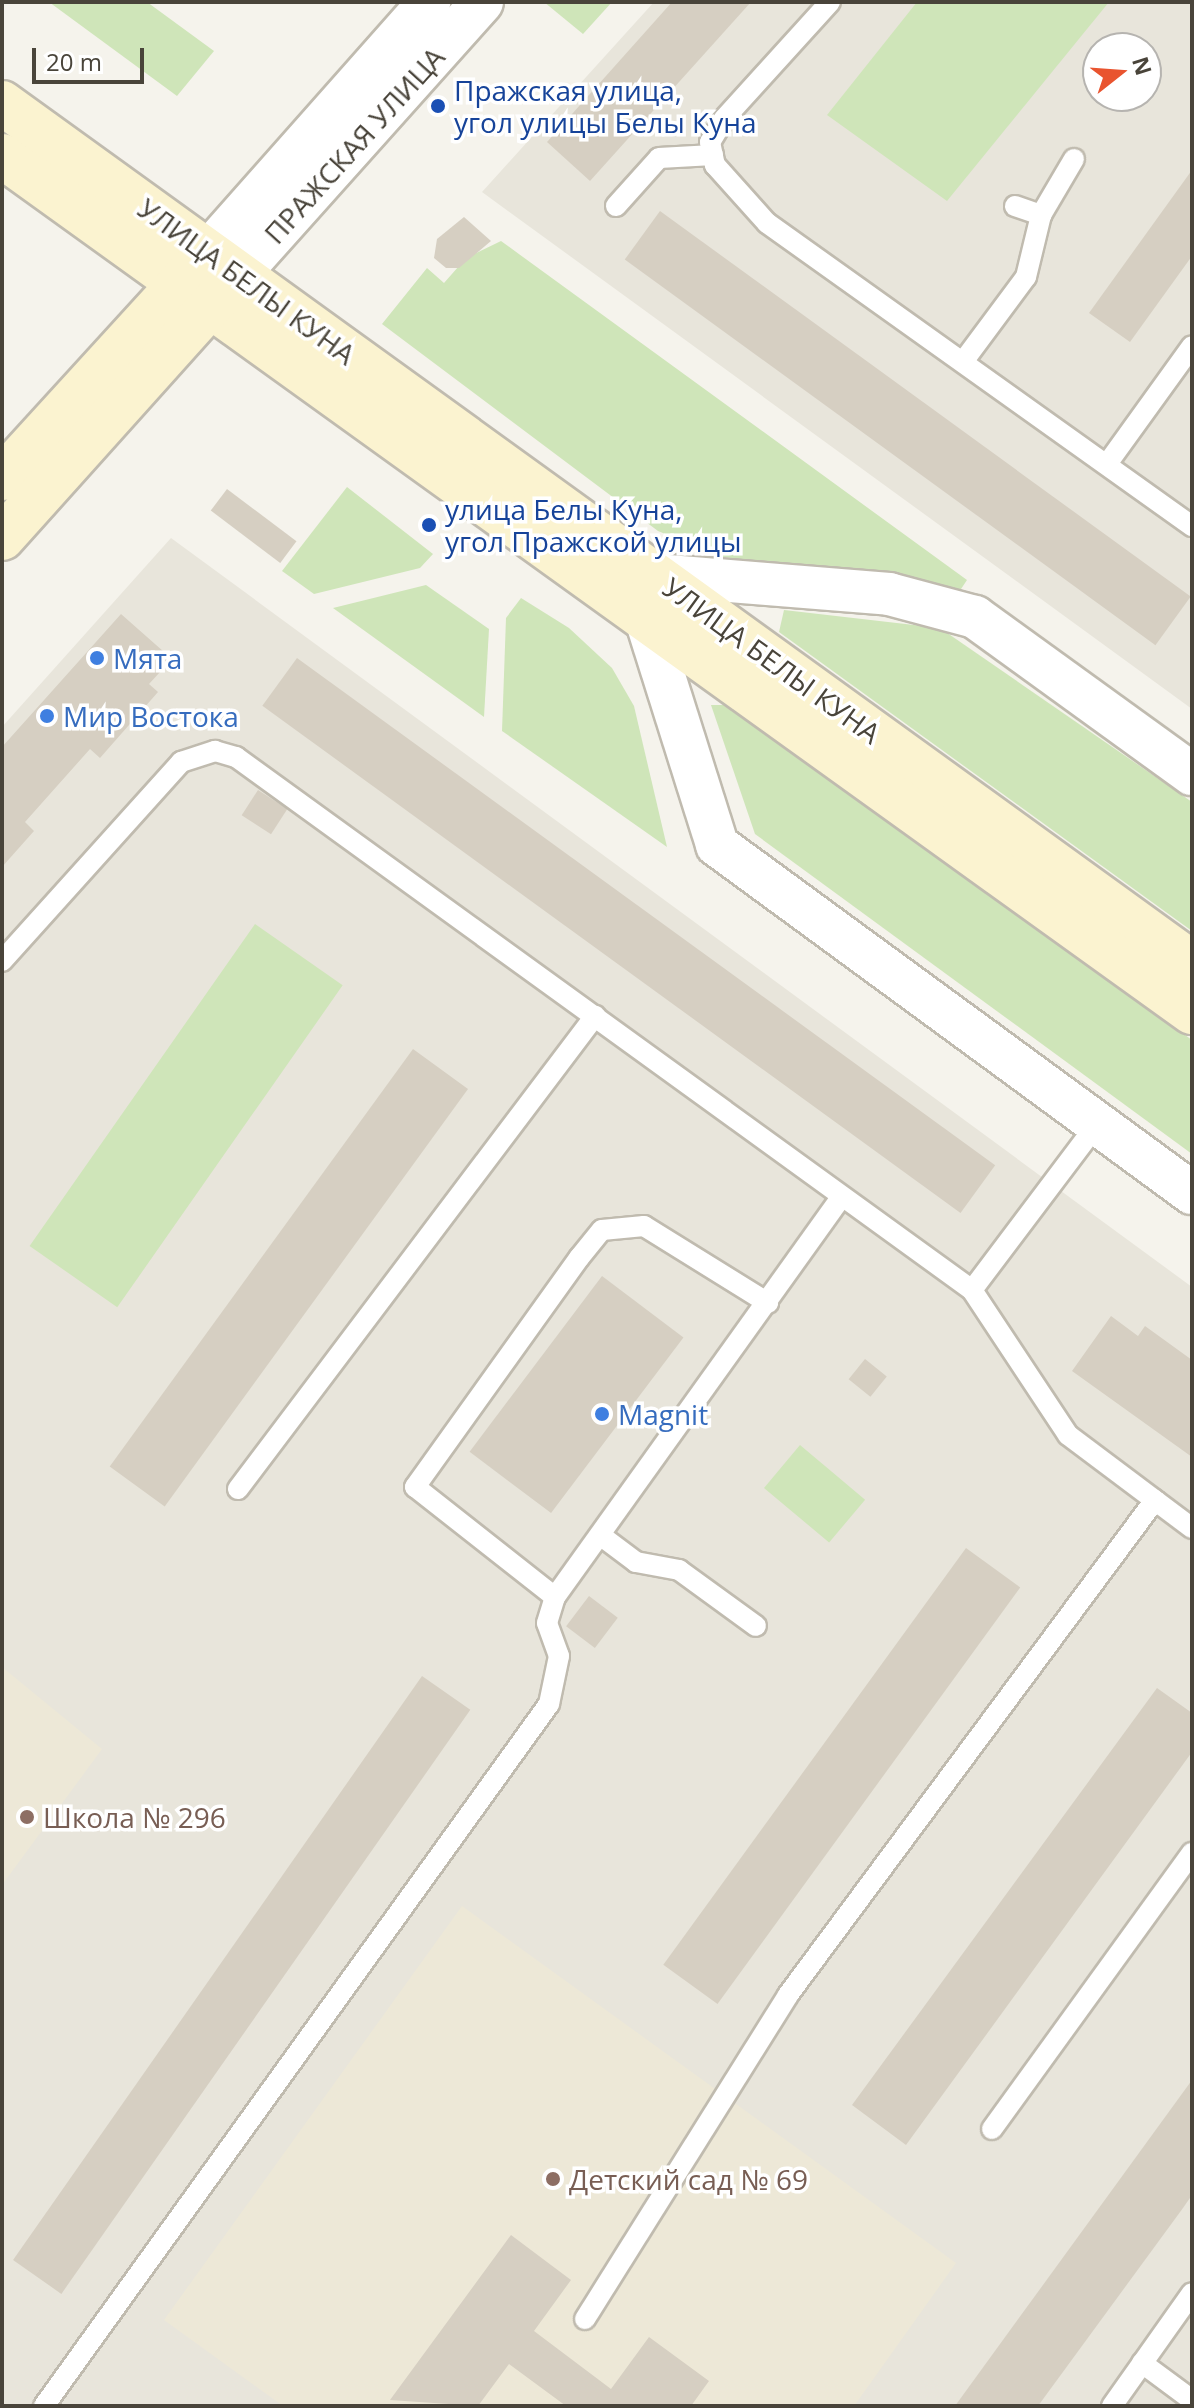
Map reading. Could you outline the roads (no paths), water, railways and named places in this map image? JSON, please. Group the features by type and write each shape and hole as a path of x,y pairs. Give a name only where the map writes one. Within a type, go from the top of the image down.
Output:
{"street":[{"name":"ПРАЖСКАЯ УЛИЦА","path":"223,263 429,2"},
{"name":"ПРАЖСКАЯ УЛИЦА","path":"2,538 193,296 482,2"},
{"name":"УЛИЦА БЕЛЫ КУНА","path":"2,103 1192,963"},
{"name":"УЛИЦА БЕЛЫ КУНА","path":"2,156 1192,1012"},
{"name":"ПРАЖСКАЯ УЛИЦА","path":"2,478 193,296"},
{"path":"655,575 889,594 975,617 1192,774"},
{"path":"645,616 717,845 1192,1193"}],"lane":[{"path":"830,2 724,119 710,142 713,155 767,223 965,359 1192,526"},
{"path":"616,206 659,158 713,155"},
{"path":"965,359 1026,277 1041,215 1074,159"},
{"path":"1015,206 1041,215"},
{"path":"1107,464 1192,346"},
{"path":"2,961 181,762 215,751 256,768 841,1198 972,1290 1068,1435 1192,1528"},
{"path":"238,1489 595,1016"},
{"path":"972,1290 1097,1124"},
{"path":"44,2406 549,1704 559,1656 547,1623 555,1597 841,1198"},
{"path":"555,1597 415,1487 579,1258 602,1230 644,1226 768,1303"},
{"path":"585,2319 788,1995 1155,1500"},
{"path":"600,1535 636,1562 679,1570 756,1626"},
{"path":"992,2129 1192,1853"},
{"path":"1112,2406 1192,2293"},
{"path":"1142,2363 1188,2398"}],"place":[{"name":"Пражская улица, угол улицы Белы Куна","path":"438,106"},
{"name":"улица Белы Куна, угол Пражской улицы","path":"429,525"},
{"name":"Мята","path":"97,658"},
{"name":"Мир Востока","path":"47,716"},
{"name":"Magnit","path":"602,1414"},
{"name":"Школа № 296","path":"27,1817"},
{"name":"Детский сад № 69","path":"553,2179"}]}
